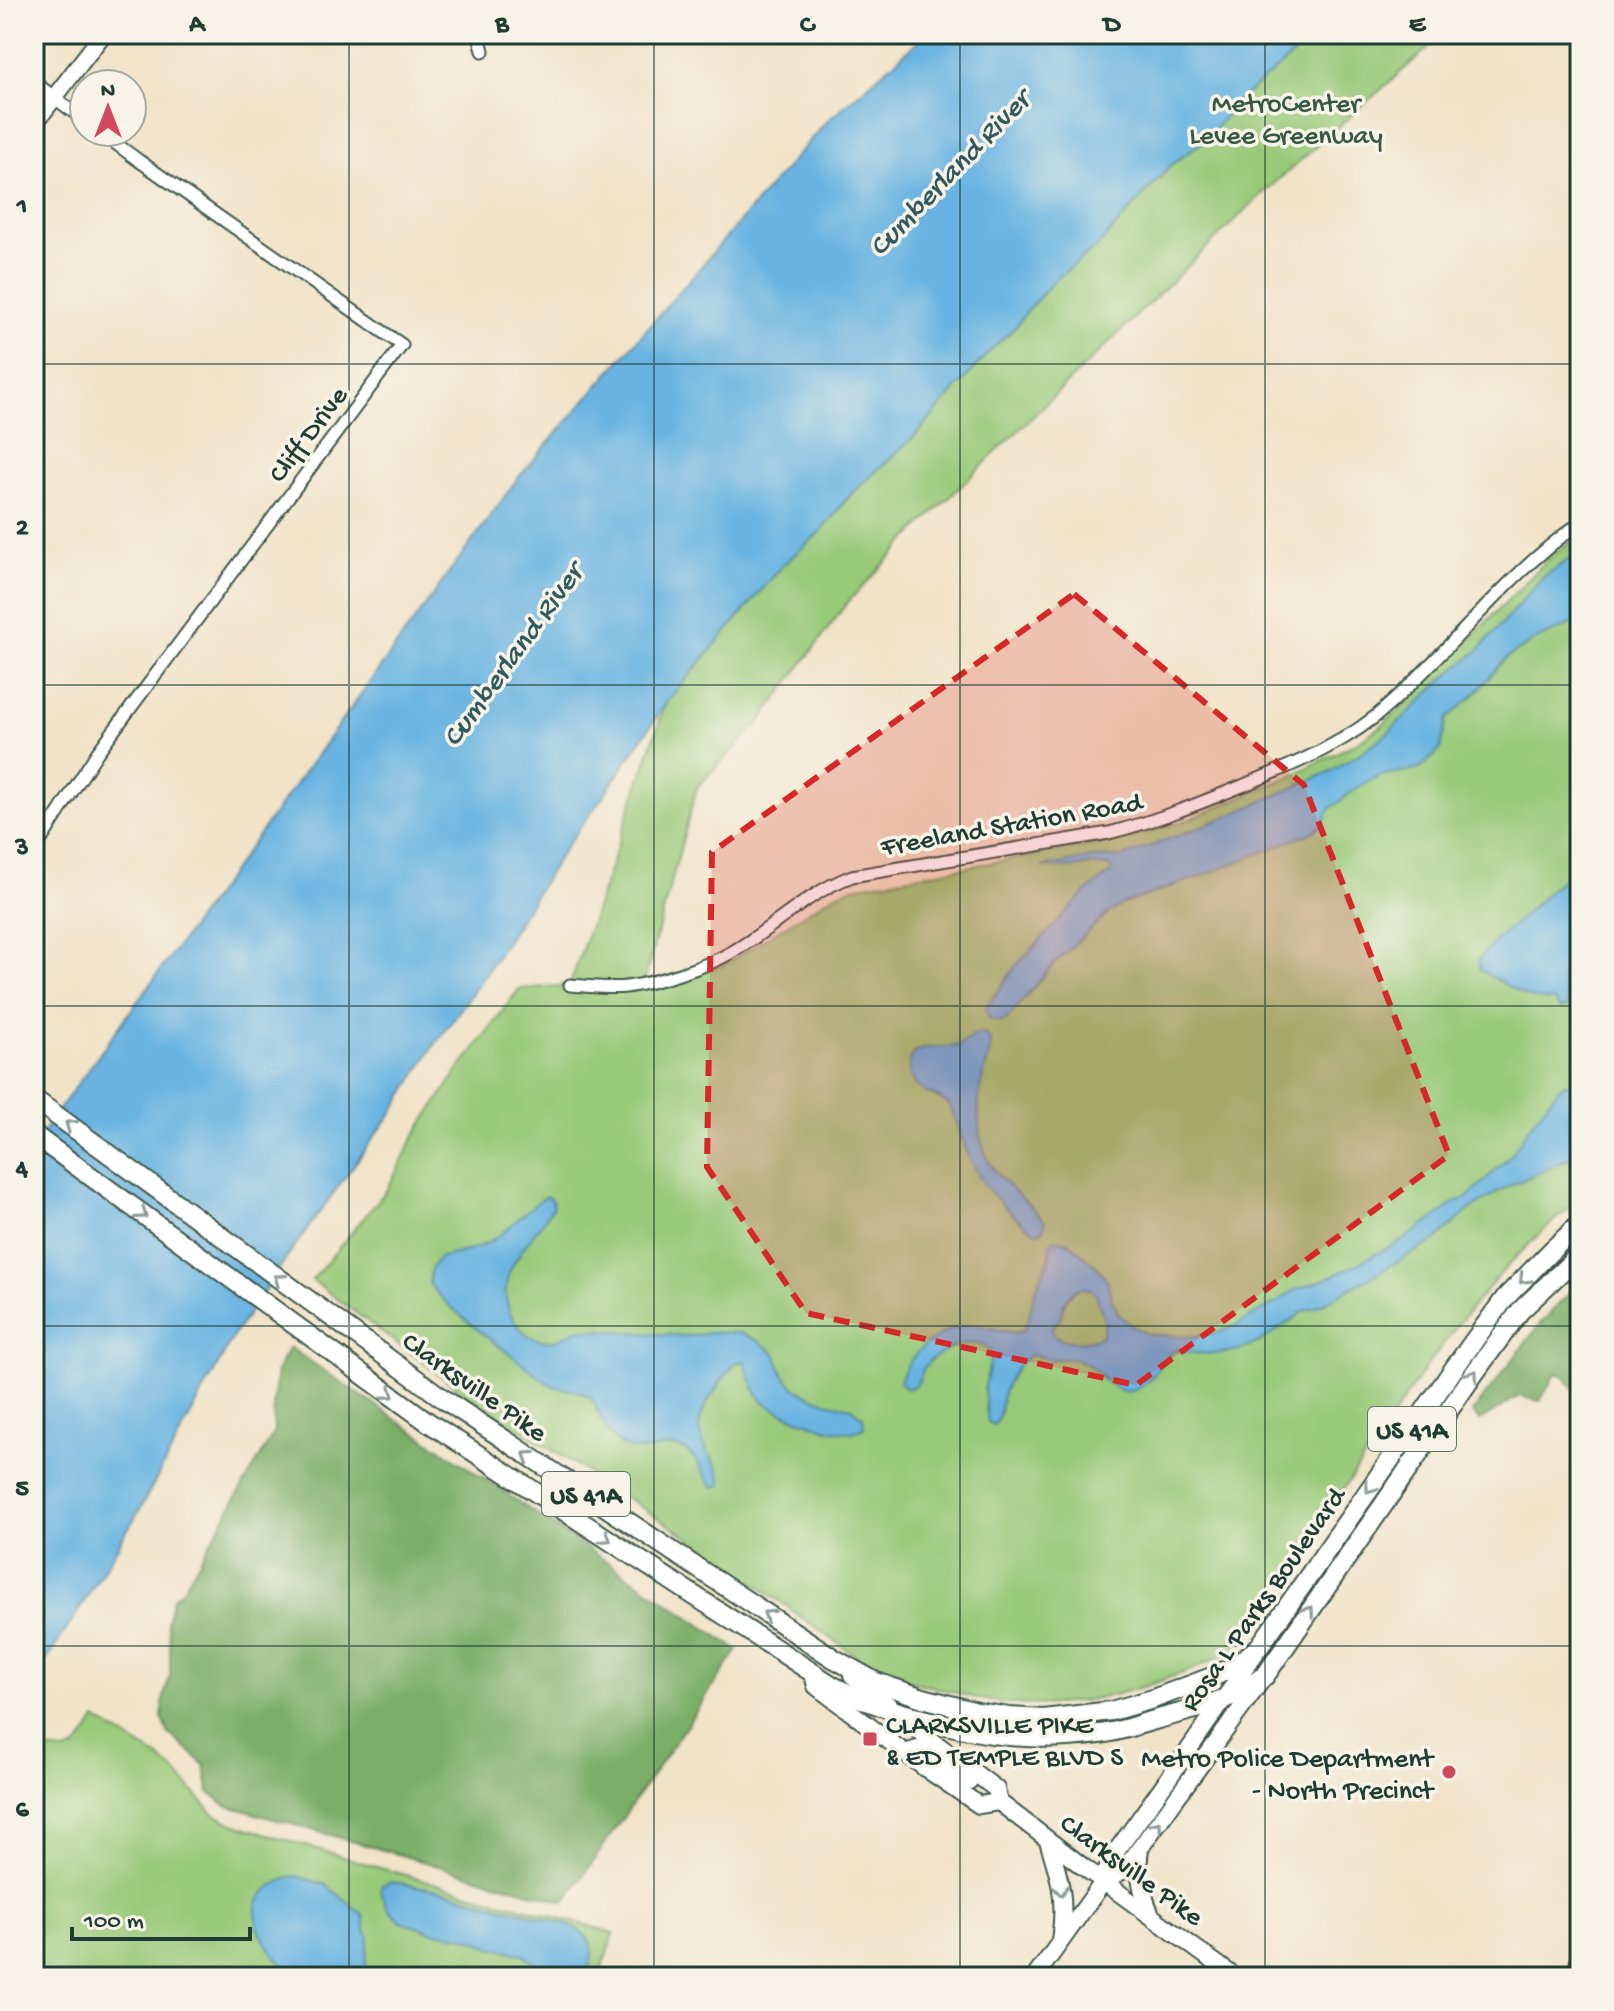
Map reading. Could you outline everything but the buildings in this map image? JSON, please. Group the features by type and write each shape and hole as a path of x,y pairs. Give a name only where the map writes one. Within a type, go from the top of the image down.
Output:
{"main road":[{"path":"34,124 103,34"},
{"name":"Clarksville Pike","path":"34,1099 445,1400 833,1658 1048,1841 1235,1977"},
{"name":"Clarksville Pike","path":"34,1135 428,1422 813,1674 816,1686 979,1805 997,1796"},
{"name":"Rosa L Parks Boulevard","path":"1104,1881 1110,1860 1460,1360 1505,1298 1580,1224"},
{"name":"Rosa L Parks Boulevard","path":"1104,1881 1124,1870 1265,1676 1520,1311 1580,1254"},
{"name":"US 41A","path":"833,1658 876,1682 923,1698 977,1712 1044,1719 1111,1711 1153,1699 1217,1675 1259,1647"},
{"name":"US 41A","path":"813,1674 853,1697 946,1725 986,1734 1044,1738 1102,1734 1174,1715 1238,1693 1265,1676"},
{"path":"1048,1841 1062,1889 1059,1943"},
{"path":"1140,1848 1138,1869 1152,1917"},
{"path":"1035,1977 1104,1881"}],"street":[{"path":"479,34 483,51"},
{"path":"34,82 68,108"},
{"name":"Cliff Drive","path":"34,851 97,753 402,345 122,148"},
{"name":"Freeland Station Road","path":"570,985 627,987 711,963 733,952 812,895 852,876 1109,833 1187,810 1288,767 1346,738 1388,706 1538,554 1580,523"},
{"path":"1574,1977 1580,1936"}],"highlighted area":[{"path":"1074,594 1304,785 1449,1155 1136,1385 806,1313 707,1167 712,852"}],"green space":[{"name":"MetroCenter Levee Greenway","path":"1318,34 1444,34 1260,196 925,521 847,603 759,723 697,787 644,982 724,965 834,895 853,887 1125,839 1190,819 1297,773 1358,742 1382,725 1547,560 1580,535 1580,1199 1508,1265 1463,1318 1426,1367 1237,1646 1185,1672 1100,1698 1032,1705 986,1700 874,1669 708,1550 465,1394 312,1280 387,1190 415,1135 519,989 570,985 666,703 783,565 821,531 851,494 914,437 1054,281 1098,246 1170,166 1208,137 1237,102"},
{"path":"1580,1282 1580,1393 1563,1375 1556,1373 1540,1401 1519,1396 1480,1421 1472,1413 1540,1324"},
{"path":"289,1347 738,1650 565,1902 225,1805 209,1792 205,1765 169,1734 162,1717 170,1677 167,1621 173,1598 183,1589 274,1433 277,1370"},
{"path":"96,1719 158,1757 176,1772 213,1814 234,1824 614,1933 599,1977 34,1977 34,1741 56,1751 71,1750 84,1738"}],"water":[{"name":"Cumberland River","path":"926,34 1318,34 1237,102 1208,137 1170,166 1098,246 1054,281 914,437 851,494 821,531 783,565 666,703 563,851 485,975 432,1049 392,1113 235,1333 139,1511 34,1679 34,1144 518,478 825,123"},
{"path":"1580,552 1580,617 1506,658 1475,694 1447,719 1440,750 1420,769 1378,776 1358,787 1330,809 1321,826 1311,833 1123,904 1107,914 1053,965 1006,1020 996,1021 989,1016 986,1010 988,1005 1016,966 1086,892 1112,870 1108,866 1090,865 1076,868 1042,867 1091,858 1123,857 1329,772 1389,732 1444,678 1478,651 1542,578"},
{"path":"1580,869 1580,938 1562,976 1568,1007 1560,1009 1554,1001 1524,995 1480,970 1478,961 1493,943 1557,885"},
{"path":"981,1033 991,1042 979,1099 983,1146 995,1171 1045,1222 1043,1231 1037,1232 1026,1226 991,1192 971,1161 951,1109 943,1100 919,1088 910,1076 909,1061 917,1051 955,1046"},
{"path":"1574,1084 1575,1113 1572,1119 1574,1132 1580,1136 1580,1153 1501,1190 1467,1212 1436,1240 1303,1312 1260,1342 1222,1353 1175,1350 1146,1383 1132,1391 1116,1388 1081,1361 1031,1355 1008,1382 994,1425 988,1422 984,1390 991,1358 989,1349 983,1346 964,1344 952,1348 927,1364 915,1385 906,1389 900,1383 918,1352 949,1331 972,1325 1010,1332 1023,1331 1035,1291 1050,1257 1049,1246 1054,1239 1069,1242 1096,1266 1107,1280 1119,1315 1147,1334 1186,1337 1216,1333 1235,1326 1295,1290 1331,1277 1400,1242 1452,1204 1468,1197 1512,1154 1559,1088","holes":["1080,1288 1096,1294 1105,1323 1102,1336 1076,1342 1063,1340 1052,1333 1052,1327 1061,1318 1069,1296"]},
{"path":"546,1196 552,1200 553,1207 516,1260 506,1287 513,1319 527,1334 548,1341 583,1329 688,1336 741,1333 775,1353 783,1374 793,1386 826,1402 852,1408 863,1417 864,1428 852,1432 819,1426 770,1406 756,1392 744,1361 736,1363 719,1385 700,1420 701,1437 719,1471 722,1485 714,1487 693,1457 681,1449 641,1450 620,1444 606,1429 591,1398 544,1380 473,1326 429,1284 431,1269 438,1258 490,1241"},
{"path":"297,1876 326,1885 363,1914 369,1936 364,1977 292,1977 268,1946 256,1918 260,1899 274,1885"},
{"path":"391,1882 441,1890 569,1925 585,1935 592,1946 593,1953 584,1977 551,1977 523,1954 401,1922 388,1909 380,1891 382,1885"}],"place":[{"name":"CLARKSVILLE PIKE & ED TEMPLE BLVD S","path":"870,1739"},
{"name":"Metro Police Department - North Precinct","path":"1449,1772"}]}
